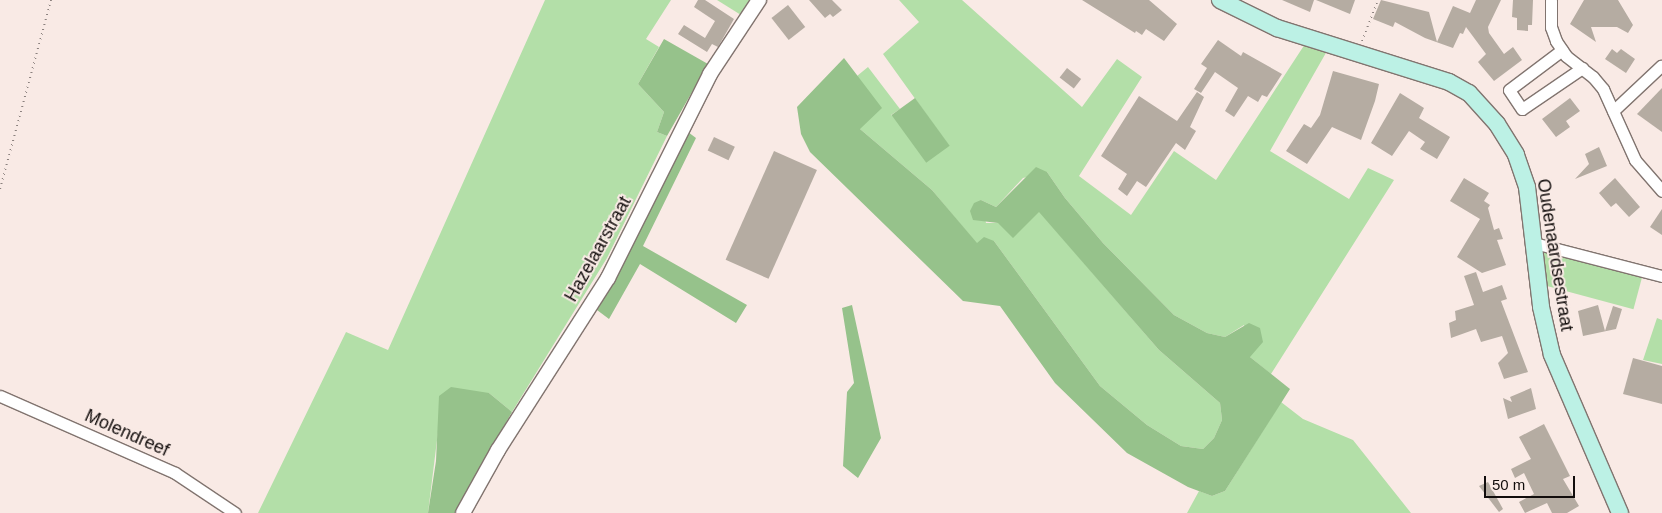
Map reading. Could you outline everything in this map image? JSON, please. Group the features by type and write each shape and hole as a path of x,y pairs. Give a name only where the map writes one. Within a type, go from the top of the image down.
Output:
{"main road":[{"name":"Oudenaardsestraat","path":"1220,0 1277,28 1449,82 1468,92 1482,107 1516,155 1527,187 1541,307 1552,355 1620,513"}],"street":[{"name":"Hazelaarstraat","path":"463,513 498,450 608,278 710,74 759,0"},
{"path":"1551,0 1551,27 1562,50 1603,89 1634,160 1662,191"},
{"path":"1562,50 1509,90 1522,109 1582,68"},
{"path":"1613,111 1661,66"},
{"path":"1534,243 1662,276"},
{"name":"Molendreef","path":"0,396 175,473 235,513"}],"path":[{"path":"0,189 51,0"},
{"path":"1358,52 1378,0"}],"green space":[{"path":"545,0 671,0 646,39 659,47 638,84 664,112 657,132 667,136 607,258 512,412 489,393 438,432 428,513 258,513 346,332 388,350"},
{"path":"717,0 751,0 741,15"},
{"path":"899,0 962,0 1082,107 1117,59 1142,77 1079,176 1131,215 1174,151 1216,180 1305,44 1327,51 1270,151 1349,199 1368,168 1394,180 1271,374 1250,357 1244,325 1225,337 1207,333 1174,315 1103,243 1065,198 1047,172 1023,178 996,207 981,200 986,223 998,223 1039,211 1159,350 1220,403 1222,420 1214,438 1203,449 1181,446 1147,425 1100,386 994,241 977,244 932,190 860,129 857,76 868,67 900,109 891,115 949,146 883,54 919,22"},
{"path":"664,39 708,64 667,136 657,132 664,112 638,84"},
{"path":"844,58 882,108 860,129 932,190 977,243 984,237 994,241 1100,386 1147,425 1181,446 1203,449 1214,438 1222,420 1220,403 1159,350 1039,212 1013,238 998,223 973,220 970,211 974,203 981,200 996,207 1036,167 1047,172 1065,198 1103,243 1174,315 1207,333 1225,337 1249,323 1260,328 1263,342 1250,357 1290,389 1225,491 1212,496 1188,487 1127,453 1055,383 1000,306 963,301 810,152 801,134 797,107"},
{"path":"915,98 950,146 926,163 892,115"},
{"path":"688,132 696,138 643,246 747,305 736,323 640,264 609,319 597,310"},
{"path":"1544,249 1643,275 1633,309 1535,283"},
{"path":"852,305 881,438 858,478 843,466 847,392 854,383 842,308"},
{"path":"1657,318 1662,320 1662,364 1643,360"},
{"path":"451,387 489,393 512,412 455,513 428,513 436,461 439,396"},
{"path":"1281,402 1303,419 1353,440 1411,513 1187,513 1199,491 1212,496 1225,491"}],"building":[{"path":"698,0 705,0 734,19 718,47 712,44 707,52 678,34 684,25 705,38 715,21 694,7"},
{"path":"809,0 832,0 842,10 833,17 830,14 825,18"},
{"path":"1082,0 1149,0 1177,24 1164,41 1146,29 1142,35 1136,31 1135,33"},
{"path":"1282,0 1314,0 1310,12"},
{"path":"1316,0 1355,0 1350,14"},
{"path":"1381,0 1429,12 1437,42 1453,6 1470,13 1476,0 1501,0 1488,27 1489,33 1504,54 1513,47 1522,60 1494,81 1478,62 1486,54 1466,27 1463,34 1460,33 1453,48 1425,38 1395,22 1393,27 1373,19"},
{"path":"1513,0 1533,0 1532,25 1528,25 1528,31 1517,30 1517,18 1512,17"},
{"path":"1584,0 1618,0 1633,25 1628,33 1617,27 1591,27 1596,42 1570,24"},
{"path":"788,5 805,27 789,40 771,18"},
{"path":"1218,40 1241,56 1243,52 1282,74 1267,97 1262,95 1258,102 1248,96 1234,117 1225,111 1238,88 1215,72 1201,93 1194,89 1207,68 1201,64"},
{"path":"1612,49 1617,53 1621,49 1635,59 1626,73 1605,59"},
{"path":"1067,68 1081,79 1074,89 1060,77"},
{"path":"1333,71 1379,84 1375,101 1361,140 1332,127 1307,164 1286,151 1304,124 1311,128 1320,115"},
{"path":"1662,88 1662,132 1637,114"},
{"path":"1197,92 1204,97 1190,127 1196,131 1185,150 1176,143 1146,187 1137,181 1127,196 1118,189 1127,174 1101,156 1139,96 1177,121"},
{"path":"1400,93 1424,108 1419,118 1450,137 1437,159 1420,149 1425,142 1409,131 1392,156 1371,143"},
{"path":"1570,98 1580,111 1566,121 1570,127 1556,137 1542,119"},
{"path":"714,137 735,147 729,160 708,151"},
{"path":"1599,147 1607,166 1575,179 1589,164 1585,154"},
{"path":"774,151 817,170 769,279 726,260"},
{"path":"1464,178 1489,193 1484,201 1490,205 1488,208 1494,230 1499,228 1503,239 1497,240 1506,265 1482,273 1457,257 1480,219 1450,201"},
{"path":"1615,178 1640,207 1629,217 1616,203 1611,207 1599,193"},
{"path":"1662,209 1662,235 1650,227"},
{"path":"1476,272 1483,292 1502,285 1507,299 1501,301 1528,372 1504,379 1498,363 1508,353 1502,336 1481,342 1476,329 1451,338 1449,323 1456,320 1455,311 1474,305 1464,276"},
{"path":"1598,305 1605,331 1613,306 1622,309 1616,329 1583,336 1578,311"},
{"path":"1633,358 1662,366 1662,404 1623,394"},
{"path":"1531,388 1536,409 1508,419 1503,398 1512,402 1510,397"},
{"path":"1544,424 1570,476 1563,479 1579,506 1567,513 1552,513 1547,503 1525,513 1519,502 1534,494 1524,473 1515,478 1511,469 1531,459 1519,437"},
{"path":"1488,482 1503,509 1499,512 1479,486"}]}
